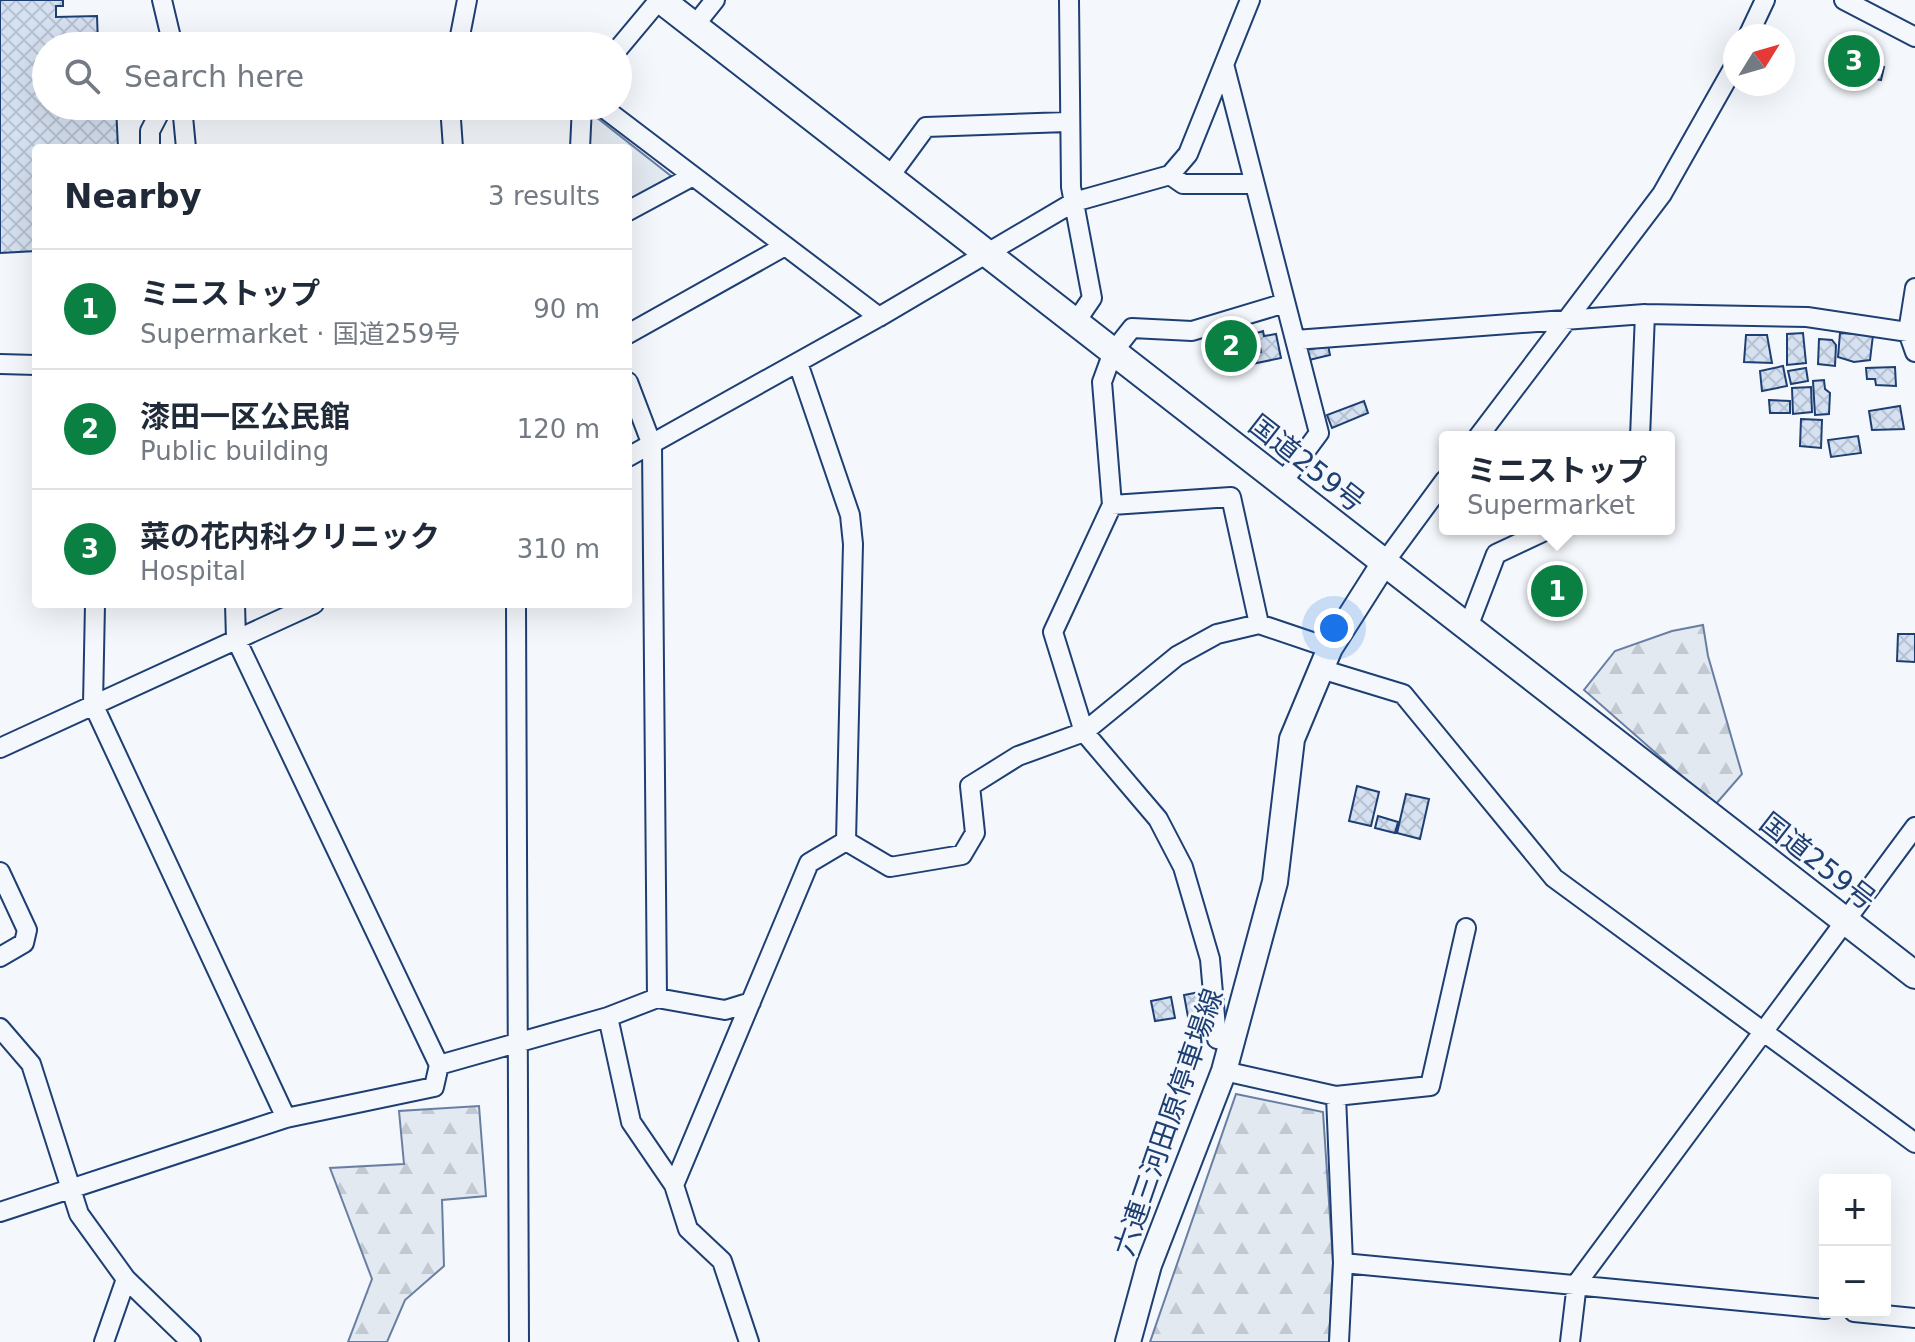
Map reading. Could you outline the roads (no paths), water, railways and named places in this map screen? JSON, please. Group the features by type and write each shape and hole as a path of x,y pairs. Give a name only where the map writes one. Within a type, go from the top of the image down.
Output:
{"highway":[{"name":"国道259号","path":"660,0 1915,975"}],"main road":[{"name":"六連三河田原停車場線","path":"1128,1342 1149,1265 1224,1071 1275,882 1292,739 1325,659 1384,563"}],"street":[{"path":"162,0 170,32"},
{"path":"461,32 467,0"},
{"path":"632,33 660,0"},
{"path":"695,25 715,0"},
{"path":"1069,0 1067,122 1074,202 1092,298 1075,323"},
{"path":"632,455 988,255 1074,202 1170,175 1188,154 1250,0"},
{"path":"1754,24 1765,0"},
{"path":"1844,0 1915,37"},
{"path":"1225,68 1252,184 1319,433 1282,483"},
{"path":"1483,431 1662,194 1723,86"},
{"path":"150,144 150,131 156,120"},
{"path":"183,120 186,144"},
{"path":"451,120 453,144"},
{"path":"580,144 581,120"},
{"path":"619,120 879,317"},
{"path":"890,176 926,127 1067,122"},
{"path":"1170,175 1183,184 1252,184"},
{"path":"632,209 693,176"},
{"path":"632,332 785,246"},
{"path":"1915,288 1911,333 1915,352"},
{"path":"1232,1041 1217,1039 1210,959 1183,867 1158,819 1084,732 1053,632 1112,505 1102,382 1113,352 1132,328 1192,331 1285,303"},
{"path":"1640,431 1645,314"},
{"path":"1295,340 1570,317 1645,314 1807,317 1911,333"},
{"path":"798,363 850,515 853,544 846,841"},
{"path":"0,364 32,365"},
{"path":"632,392 652,445 657,998"},
{"path":"1384,563 1439,488"},
{"path":"1112,505 1231,497 1259,624"},
{"path":"1468,627 1496,554 1536,535"},
{"path":"95,608 93,704 286,1118"},
{"path":"0,1212 286,1118 434,1087 439,1065 236,639 235,608"},
{"path":"0,748 305,608"},
{"path":"516,608 519,1342"},
{"path":"846,841 890,867 962,855 975,833 970,786 1018,756 1084,732 1177,656 1217,634 1259,624 1325,659 1403,694 1554,878 1915,1143"},
{"path":"1570,1342 1577,1283 1915,827"},
{"path":"674,1185 809,863 846,841"},
{"path":"0,872 27,930 24,943 0,957"},
{"path":"1224,1071 1336,1096 1430,1086 1466,928"},
{"path":"439,1065 608,1017 657,998 725,1010 751,1002"},
{"path":"608,1017 631,1122 674,1185 688,1229 722,1261 749,1342"},
{"path":"0,1028 31,1064 79,1214 126,1279 191,1342"},
{"path":"1336,1096 1343,1263 1339,1342"},
{"path":"1343,1263 1819,1308"},
{"path":"104,1342 126,1279"},
{"path":"1891,1316 1915,1318"}],"place":[{"name":"菜の花内科クリニック","path":"1854,61"},
{"name":"漆田一区公民館","path":"1231,346"},
{"name":"ミニストップ","path":"1557,591"}]}
